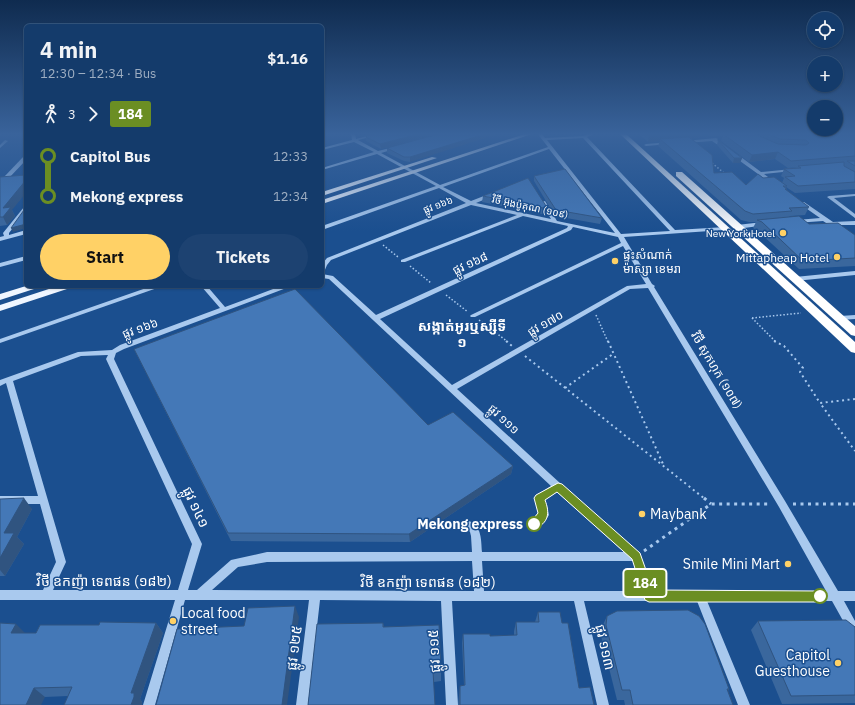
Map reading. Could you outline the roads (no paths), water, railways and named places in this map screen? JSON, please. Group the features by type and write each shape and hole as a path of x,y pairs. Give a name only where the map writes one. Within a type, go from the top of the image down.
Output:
{"highway":[{"path":"658,166 855,348"},
{"path":"669,166 855,332"}],"main road":[{"path":"324,193 407,166"},
{"path":"324,201 431,166"},
{"path":"0,297 28,288"},
{"path":"0,308 60,288"}],"street":[{"path":"3,179 17,166"},
{"path":"324,227 499,166"},
{"name":"វិថី សុកហុក (១០៧)","path":"566,166 620,236 652,286 782,504 855,631"},
{"path":"611,166 674,232"},
{"path":"750,166 780,187"},
{"name":"វិថី អ៊ុងប៉ូគុណ (១០៩)","path":"404,167 470,203 620,236 724,228"},
{"path":"558,171 569,170"},
{"path":"760,173 800,170"},
{"path":"3,179 12,178"},
{"name":"ផ្លូវ ១៦៦","path":"324,265 329,259 376,239 500,192"},
{"path":"855,195 828,197 855,216"},
{"path":"540,198 555,222"},
{"path":"799,201 843,233"},
{"path":"7,237 6,233 24,210"},
{"path":"403,261 522,215"},
{"path":"794,222 824,220"},
{"path":"737,227 772,224"},
{"path":"832,224 854,224"},
{"name":"ផ្លូវ ១៦៨","path":"376,318 569,229 572,225"},
{"path":"0,239 24,233"},
{"path":"473,316 625,243"},
{"path":"0,265 24,259"},
{"path":"795,279 855,273"},
{"name":"ផ្លូវ ១១១","path":"324,276 332,277 558,487 636,556"},
{"name":"ផ្លូវ ១៧០","path":"452,388 629,287 652,286"},
{"path":"0,341 152,288"},
{"path":"206,288 224,309"},
{"name":"ផ្លូវ ១៦៦","path":"0,383 80,354 114,352 122,347 282,288"},
{"path":"840,318 855,317"},
{"name":"ផ្លូវ ១៤១","path":"114,352 110,359 197,544 149,705"},
{"path":"10,380 61,562 46,595"},
{"path":"534,524 544,515 544,509 540,498 558,487"},
{"path":"0,500 44,500"},
{"path":"469,525 474,530 476,536 479,596"},
{"path":"199,595 235,563 267,557 636,556 649,596"},
{"name":"វិថី ឧកញ៉ា ទេពផន (១៨២)","path":"0,595 855,596"},
{"name":"ផ្លូវ ១២៥","path":"302,705 315,595"},
{"name":"ផ្លូវ ១១៥","path":"446,595 452,705"},
{"name":"ផ្លូវ ១១៣","path":"578,596 603,705"},
{"path":"700,596 744,705"}],"place":[{"name":"New York Hotel","path":"783,233"},
{"name":"Mittapheap Hotel","path":"837,257"},
{"name":"ផ្ទះសំណាក់ ម៉ាស្សា ខេមរា","path":"615,261"},
{"name":"Maybank","path":"642,514"},
{"name":"Mekong express","path":"534,524"},
{"name":"Smile Mini Mart","path":"788,564"},
{"name":"Local food street","path":"173,621"},
{"name":"Capitol Guesthouse","path":"838,663"}],"district":[{"name":"សង្កាត់អូរឬស្សីទី ១","path":"462,334"}]}
